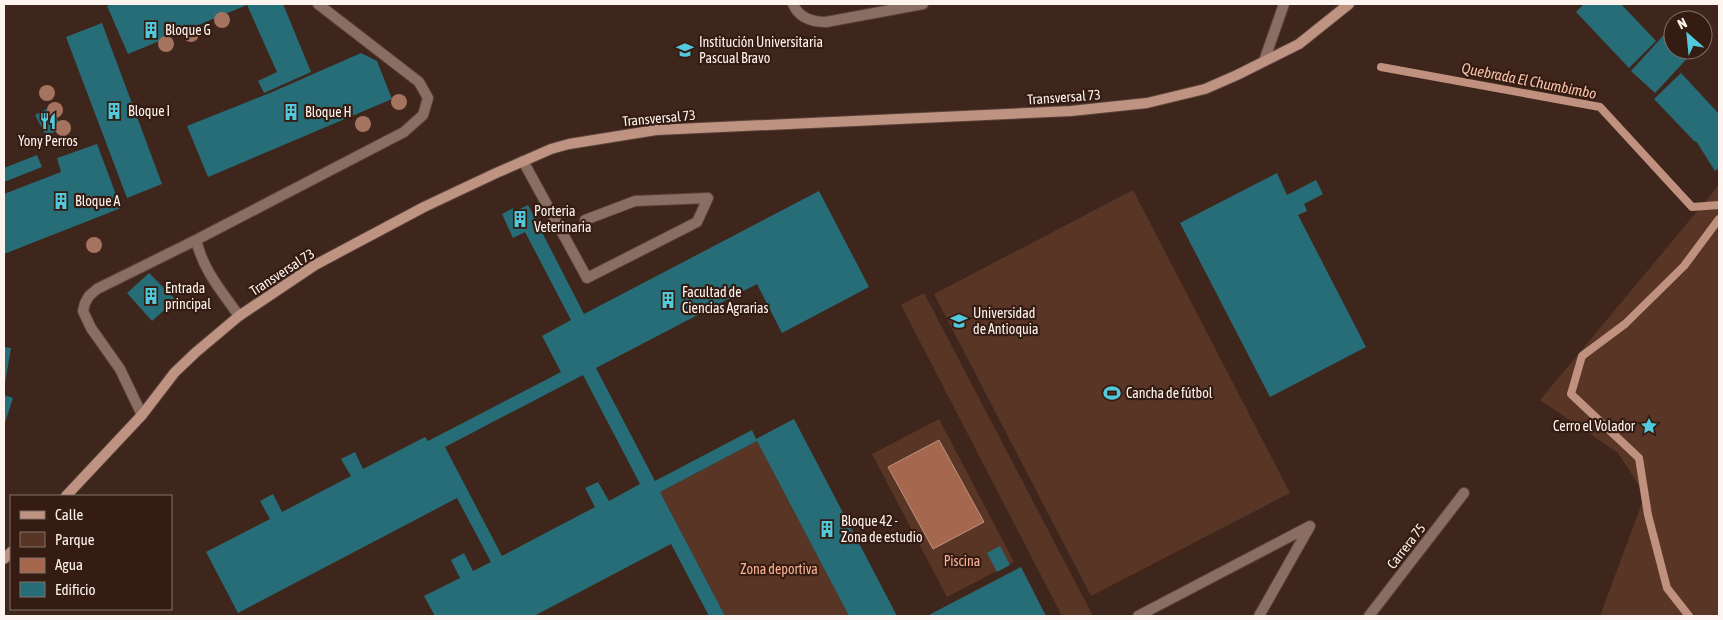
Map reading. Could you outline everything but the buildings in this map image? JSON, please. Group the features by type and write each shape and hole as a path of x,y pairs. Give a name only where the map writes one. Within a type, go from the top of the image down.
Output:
{"main road":[{"name":"Transversal 73","path":"67,495 142,415 175,372 239,316 315,265 424,207 523,161 570,144 656,130 1071,111 1147,103 1205,89 1299,44 1349,4"}],"street":[{"path":"142,415 120,369 91,328 83,311 89,296 97,289 404,132 423,115 428,98 419,82 318,4"},
{"path":"793,4 803,17 814,22 826,22 923,4"},
{"path":"1264,61 1284,4"},
{"path":"523,161 587,278 697,222 708,198 635,201 585,220"},
{"path":"196,240 199,255 205,268 239,316"},
{"name":"Carrera 75","path":"1369,616 1464,493"},
{"path":"1138,616 1310,526 1259,616"}],"green space":[{"name":"Cerro el Volador","path":"1719,185 1719,616 1600,616 1645,495 1618,453 1540,400"},
{"name":"Cancha de fútbol","path":"1133,190 1290,493 1091,596 934,294"},
{"path":"924,293 1093,616 1062,616 901,305"},
{"name":"Piscina","path":"939,419 1014,562 947,597 872,454"},
{"name":"Zona deportiva","path":"757,441 849,616 725,616 660,492"}],"water":[{"path":"939,440 984,522 933,549 888,467"}],"waterway":[{"name":"Quebrada El Chumbimbo","path":"1381,67 1600,107 1692,207 1719,205"},
{"path":"1689,616 1667,588 1648,515 1639,458 1571,394 1582,356 1625,324 1684,266 1719,219"}],"place":[{"name":"Bloque G","path":"151,30"},
{"name":"Institución Universitaria Pascual Bravo","path":"685,50"},
{"name":"Bloque I","path":"114,111"},
{"name":"Bloque H","path":"291,112"},
{"name":"Yony Perros","path":"48,121"},
{"name":"Bloque A","path":"61,201"},
{"name":"Porteria Veterinaria","path":"520,219"},
{"name":"Entrada principal","path":"151,296"},
{"name":"Facultad de Ciencias Agrarias","path":"668,300"},
{"name":"Universidad de Antioquia","path":"959,321"},
{"name":"Cancha de fútbol","path":"1112,393"},
{"name":"Cerro el Volador","path":"1649,426"},
{"name":"Bloque 42 - Zona de estudio","path":"827,529"}]}
